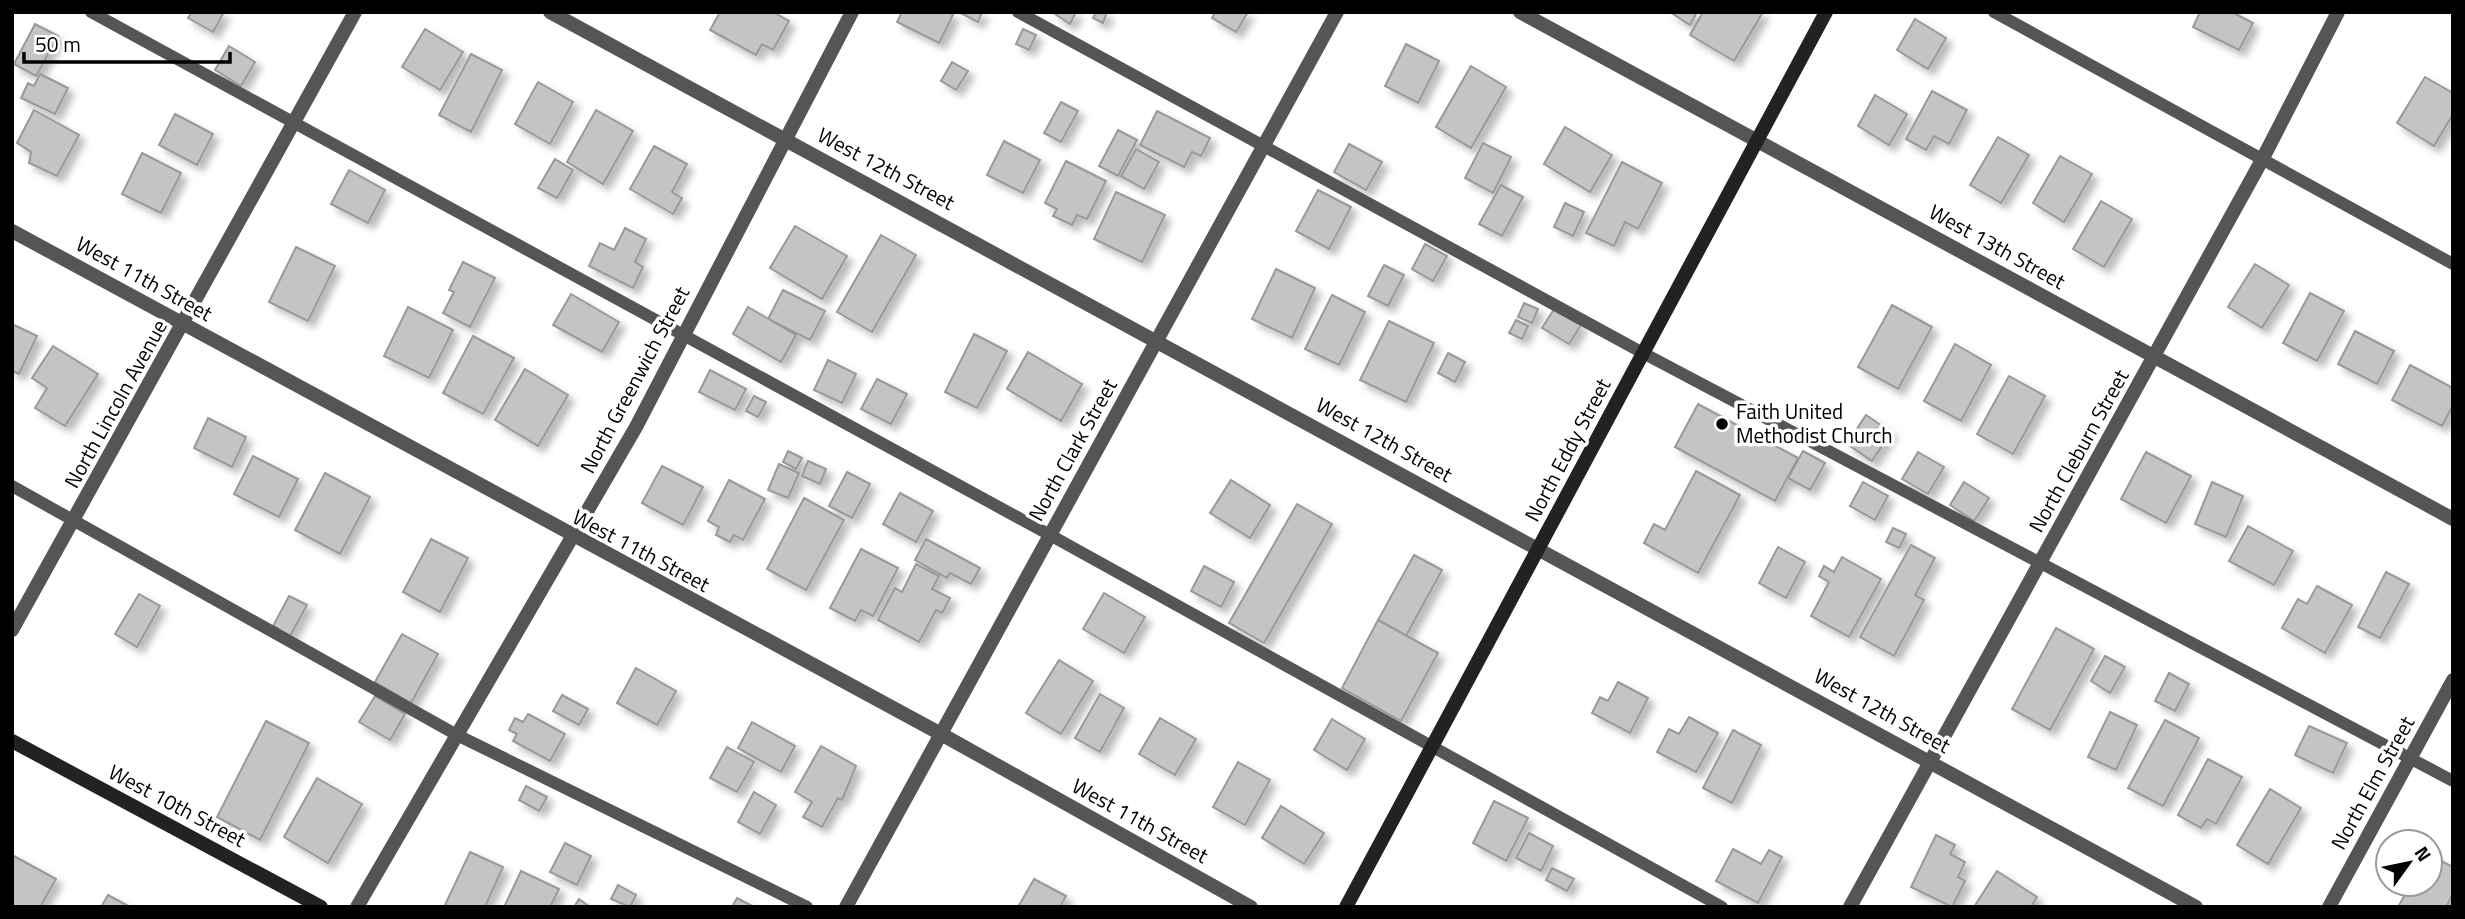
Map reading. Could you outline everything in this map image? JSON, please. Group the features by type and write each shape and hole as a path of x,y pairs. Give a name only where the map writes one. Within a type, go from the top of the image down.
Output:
{"main road":[{"name":"North Eddy Street","path":"1346,907 1826,12"},
{"name":"West 10th Street","path":"12,741 321,907"}],"street":[{"name":"North Lincoln Avenue","path":"12,630 75,521 355,12"},
{"name":"West 12th Street","path":"550,12 2196,907"},
{"name":"North Greenwich Street","path":"357,907 636,427 852,12"},
{"name":"North Clark Street","path":"846,907 1336,12"},
{"name":"West 13th Street","path":"1520,12 2453,519"},
{"name":"North Cleburn Street","path":"1850,907 2262,160 2338,12"},
{"name":"West 11th Street","path":"12,231 572,537 941,734 1251,907"},
{"name":"North Elm Street","path":"2329,907 2453,680"}],"lane":[{"path":"91,12 1722,907"},
{"path":"1018,12 1643,354 2453,781"},
{"path":"1994,12 2453,264"},
{"path":"12,486 457,735 807,907"}],"building":[{"path":"192,12 224,12 213,32 188,18"},
{"path":"720,12 773,12 789,21 773,50 762,44 756,55 710,30"},
{"path":"902,12 948,12 953,15 939,43 897,22"},
{"path":"959,12 982,12 978,22"},
{"path":"1052,12 1076,12 1070,24"},
{"path":"1092,12 1107,12 1103,23 1093,18 1095,14"},
{"path":"1215,12 1248,12 1236,32 1212,18"},
{"path":"1670,12 1697,12 1690,25"},
{"path":"1703,12 1763,12 1734,61 1690,35"},
{"path":"2200,12 2232,12 2253,23 2239,50 2193,27"},
{"path":"1915,19 1946,38 1928,69 1897,50"},
{"path":"35,24 58,36 36,76 14,64"},
{"path":"425,29 463,52 440,90 402,67"},
{"path":"1023,29 1036,35 1029,50 1016,44"},
{"path":"1406,44 1439,61 1418,103 1385,86"},
{"path":"229,46 255,62 241,86 215,70"},
{"path":"471,54 502,70 471,132 439,115"},
{"path":"952,62 968,71 956,90 941,81"},
{"path":"1471,66 1506,87 1471,148 1436,127"},
{"path":"40,74 68,88 55,114 21,98 28,83 34,86"},
{"path":"2425,77 2453,93 2453,114 2434,146 2397,123"},
{"path":"538,82 573,102 550,144 515,124"},
{"path":"1932,91 1967,110 1949,144 1934,136 1926,150 1906,139"},
{"path":"1875,95 1907,114 1889,145 1858,126"},
{"path":"1061,102 1078,111 1061,142 1044,133"},
{"path":"34,110 79,135 57,176 29,163 31,152 17,143"},
{"path":"596,110 633,131 603,184 567,162"},
{"path":"1157,111 1210,138 1201,156 1192,152 1184,167 1140,145"},
{"path":"175,114 213,134 197,165 159,145"},
{"path":"1565,127 1612,155 1590,192 1544,164"},
{"path":"1118,130 1137,140 1118,176 1099,166"},
{"path":"1998,137 2029,155 2001,203 1970,185"},
{"path":"1004,141 1040,160 1023,193 987,175"},
{"path":"1483,143 1511,157 1493,193 1465,178"},
{"path":"1349,144 1382,162 1366,190 1334,172"},
{"path":"654,146 687,164 672,192 682,198 673,214 630,189"},
{"path":"1136,149 1159,162 1144,189 1121,176"},
{"path":"142,153 181,173 161,213 122,194"},
{"path":"2060,156 2092,174 2064,222 2033,203"},
{"path":"555,159 573,170 557,198 538,188"},
{"path":"1066,161 1106,181 1087,219 1077,215 1072,225 1053,216 1057,209 1045,203"},
{"path":"1622,162 1662,183 1638,229 1625,222 1614,246 1586,233"},
{"path":"349,170 385,190 368,223 331,204"},
{"path":"1501,185 1523,197 1502,236 1479,224"},
{"path":"1318,190 1351,207 1329,249 1296,231"},
{"path":"1116,192 1165,215 1142,262 1094,239"},
{"path":"2101,201 2132,219 2104,267 2073,249"},
{"path":"1565,203 1584,212 1573,236 1554,227"},
{"path":"795,226 847,256 822,299 770,268"},
{"path":"625,228 646,239 635,262 643,267 633,288 589,266 600,243 614,250"},
{"path":"881,235 916,255 872,332 837,312"},
{"path":"1425,244 1447,256 1433,281 1412,269"},
{"path":"296,247 335,266 308,321 269,302"},
{"path":"463,262 495,278 470,327 443,313 454,292 449,290"},
{"path":"2255,264 2289,285 2262,328 2228,307"},
{"path":"1384,265 1404,275 1388,306 1368,296"},
{"path":"1276,269 1315,288 1292,338 1252,319"},
{"path":"783,290 825,311 810,340 768,319"},
{"path":"2310,293 2344,311 2317,361 2283,343"},
{"path":"571,294 619,322 602,352 553,325"},
{"path":"1332,295 1365,312 1339,365 1305,349"},
{"path":"1524,303 1538,309 1532,323 1518,317"},
{"path":"1892,305 1932,327 1898,389 1858,367"},
{"path":"408,307 453,330 429,378 384,356"},
{"path":"748,307 796,335 781,362 733,334"},
{"path":"1554,309 1581,325 1569,344 1542,328"},
{"path":"1516,320 1528,326 1522,339 1509,333"},
{"path":"1389,321 1434,343 1406,402 1360,380"},
{"path":"12,324 37,336 19,374 12,371"},
{"path":"2355,331 2394,351 2377,384 2338,364"},
{"path":"974,334 1007,351 977,408 945,392"},
{"path":"473,336 514,358 483,414 443,393"},
{"path":"1955,344 1991,365 1961,421 1924,401"},
{"path":"53,346 98,374 65,426 35,408 47,388 32,378"},
{"path":"1028,352 1082,384 1061,421 1007,389"},
{"path":"1448,353 1465,362 1455,382 1438,373"},
{"path":"828,360 856,374 842,403 814,390"},
{"path":"2410,365 2453,388 2453,405 2442,426 2392,400"},
{"path":"525,369 568,395 538,446 495,420"},
{"path":"710,370 746,389 735,410 699,392"},
{"path":"2009,376 2045,396 2013,454 1977,434"},
{"path":"877,379 907,394 891,424 861,409"},
{"path":"754,396 766,402 758,417 746,411"},
{"path":"1698,404 1798,458 1775,501 1675,447"},
{"path":"1866,415 1891,432 1872,461 1847,444"},
{"path":"208,418 246,437 232,467 194,448"},
{"path":"788,451 802,458 796,469 783,462"},
{"path":"1803,451 1825,463 1810,490 1788,478"},
{"path":"1918,452 1944,467 1928,494 1902,479"},
{"path":"2146,452 2191,476 2166,523 2121,499"},
{"path":"253,456 298,479 279,517 234,494"},
{"path":"808,461 826,469 820,484 802,476"},
{"path":"779,464 799,473 788,498 768,490"},
{"path":"662,466 703,487 683,525 642,503"},
{"path":"1696,471 1740,495 1698,573 1644,543 1654,524 1665,530"},
{"path":"847,472 870,484 852,518 829,506"},
{"path":"325,473 370,497 340,554 295,530"},
{"path":"729,480 765,499 743,540 734,535 730,542 716,535 719,527 708,521"},
{"path":"1231,480 1270,505 1250,538 1210,513"},
{"path":"1863,482 1888,496 1875,520 1850,506"},
{"path":"1964,482 1989,498 1974,521 1950,505"},
{"path":"2212,482 2243,496 2226,537 2195,524"},
{"path":"900,493 933,511 916,542 883,524"},
{"path":"804,498 844,520 806,590 767,569"},
{"path":"1297,504 1332,524 1264,643 1229,623"},
{"path":"2248,526 2293,551 2274,585 2229,561"},
{"path":"1893,528 1906,534 1899,548 1886,542"},
{"path":"431,539 468,558 440,612 403,592"},
{"path":"926,539 980,568 971,584 950,573 947,578 915,560"},
{"path":"1911,545 1935,558 1915,595 1924,600 1894,656 1860,637"},
{"path":"1778,547 1805,562 1786,598 1759,583"},
{"path":"861,549 898,568 873,616 861,610 855,621 830,608"},
{"path":"1414,555 1442,570 1406,636 1378,620"},
{"path":"1842,557 1881,579 1849,637 1811,616 1829,582 1819,576 1824,566 1834,572"},
{"path":"916,564 939,576 932,589 950,598 942,613 936,610 919,642 878,620 895,588 902,592"},
{"path":"1204,566 1234,582 1221,607 1191,591"},
{"path":"2386,572 2409,584 2380,638 2358,627"},
{"path":"2317,586 2352,605 2325,653 2282,628 2298,599 2307,604"},
{"path":"1104,593 1145,617 1124,653 1083,629"},
{"path":"139,594 160,606 137,647 115,634"},
{"path":"289,596 307,605 290,636 273,626"},
{"path":"1378,620 1438,653 1401,721 1342,688"},
{"path":"2056,628 2094,649 2050,730 2012,709"},
{"path":"402,634 438,654 411,703 375,682"},
{"path":"2105,656 2125,667 2110,693 2091,681"},
{"path":"1059,660 1093,681 1061,734 1026,713"},
{"path":"636,668 676,691 657,725 617,703"},
{"path":"2169,673 2189,684 2175,711 2155,701"},
{"path":"1618,682 1648,698 1630,733 1592,713 1600,697 1608,701"},
{"path":"1100,694 1124,708 1100,752 1075,738"},
{"path":"562,695 588,709 579,725 553,711"},
{"path":"375,696 405,714 390,740 359,722"},
{"path":"2110,712 2137,725 2116,770 2088,757"},
{"path":"528,714 565,734 550,761 513,741 517,734 509,730 515,718 523,722"},
{"path":"1689,717 1718,733 1696,772 1657,752 1669,729 1679,734"},
{"path":"1160,718 1196,739 1175,775 1139,754"},
{"path":"1332,719 1365,739 1347,770 1314,750"},
{"path":"2165,720 2199,738 2163,806 2128,788"},
{"path":"266,721 309,743 260,840 217,817"},
{"path":"752,722 795,746 781,772 738,748"},
{"path":"2309,726 2347,743 2333,773 2295,755"},
{"path":"1733,730 1761,745 1732,803 1703,788"},
{"path":"821,746 856,766 842,800 838,798 822,827 803,817 812,802 795,792"},
{"path":"727,747 754,762 737,792 710,778"},
{"path":"2208,759 2242,777 2216,824 2207,819 2201,828 2178,815"},
{"path":"1238,762 1270,780 1245,825 1213,807"},
{"path":"317,778 362,804 328,863 284,837"},
{"path":"526,786 547,797 539,811 519,800"},
{"path":"2270,789 2301,808 2268,864 2237,845"},
{"path":"754,792 776,805 760,834 738,822"},
{"path":"1494,801 1528,818 1506,861 1473,843"},
{"path":"1281,806 1324,833 1304,864 1262,838"},
{"path":"1529,833 1553,846 1541,871 1516,858"},
{"path":"1936,835 1955,845 1950,854 1965,862 1958,877 1965,881 1952,907 1911,887"},
{"path":"565,843 591,856 577,885 550,872"},
{"path":"1733,849 1761,864 1769,850 1782,857 1758,903 1716,881"},
{"path":"470,852 503,867 485,907 449,907 445,905"},
{"path":"12,855 56,879 40,907 12,907"},
{"path":"2444,862 2453,867 2453,894 2446,907 2398,907 2403,898 2444,898"},
{"path":"1552,868 1574,879 1567,891 1546,880"},
{"path":"521,871 559,889 550,907 504,907"},
{"path":"1997,871 2037,897 2031,907 1974,907"},
{"path":"1034,879 1066,896 1060,907 1018,907"},
{"path":"618,885 636,895 630,907 611,899"},
{"path":"108,895 130,907 101,907"},
{"path":"737,898 754,907 732,907"},
{"path":"579,899 590,907 574,907"}],"place":[{"name":"Faith United Methodist Church","path":"1722,424"}]}
